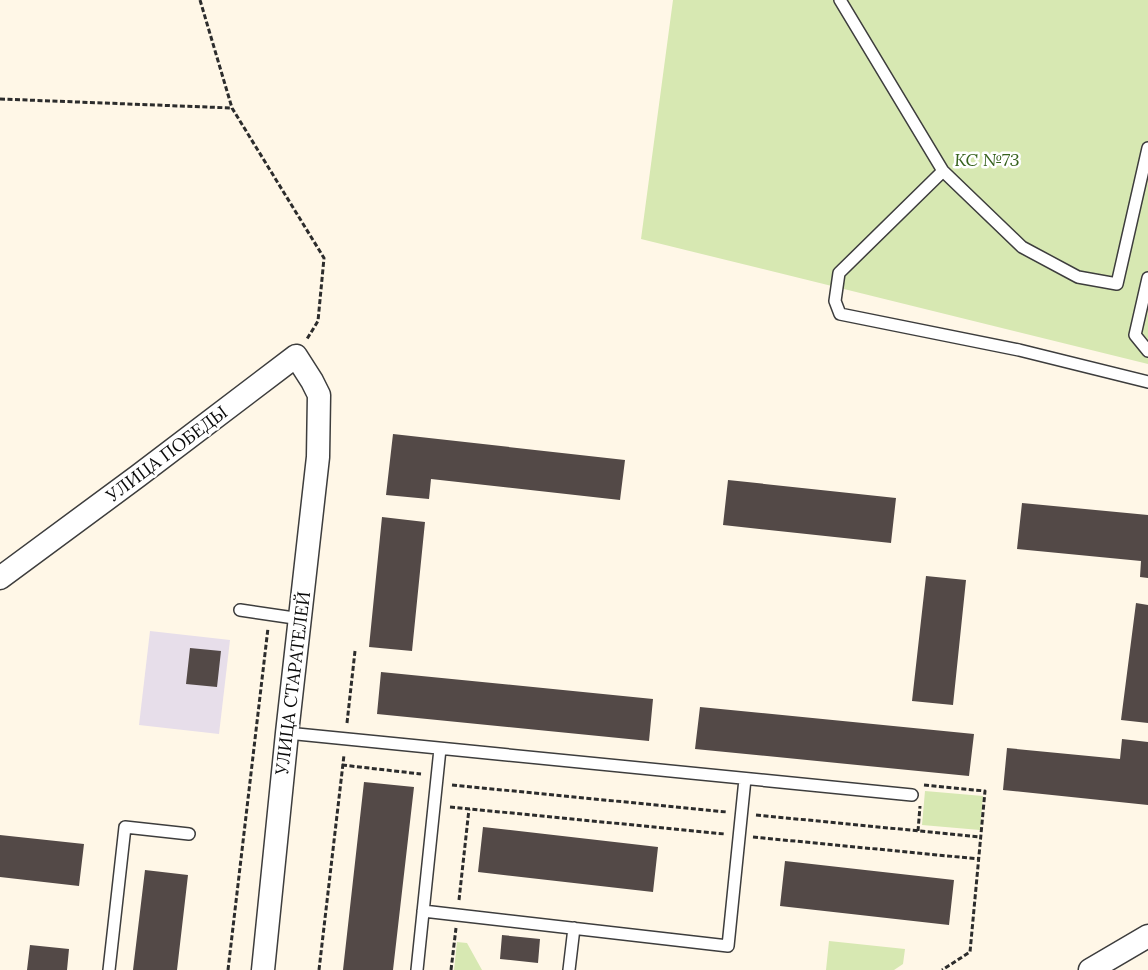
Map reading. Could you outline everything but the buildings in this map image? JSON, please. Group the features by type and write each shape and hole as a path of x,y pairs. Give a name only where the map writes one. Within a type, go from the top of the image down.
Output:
{"street":[{"name":"УЛИЦА СТАРАТЕЛЕЙ","path":"263,970 318,457 319,395 296,356"},
{"name":"УЛИЦА ПОБЕДЫ","path":"0,578 296,356"},
{"path":"1090,970 1148,936"}],"lane":[{"path":"840,0 943,171 1022,247 1078,276 1117,284 1148,148"},
{"path":"943,171 839,273 835,301 840,314 1019,350 1148,382"},
{"path":"1148,278 1135,334 1148,350"},
{"path":"240,610 301,619"},
{"path":"287,733 912,795"},
{"path":"417,970 440,749"},
{"path":"423,911 728,946 745,779"},
{"path":"109,970 125,827 189,834"},
{"path":"569,970 574,928"}],"path":[{"path":"200,0 232,108 324,258 318,321 296,356"},
{"path":"0,99 232,108"},
{"path":"228,970 269,614"},
{"path":"319,970 356,651"},
{"path":"342,765 437,780 981,837"},
{"path":"434,805 978,859"},
{"path":"451,970 469,809"},
{"path":"942,970 970,952"}],"shaded area":[{"path":"150,631 230,640 219,734 139,725"}],"green space":[{"name":"КС №73","path":"673,0 1148,0 1148,364 641,239"},
{"path":"925,791 983,796 980,830 922,825"},
{"path":"829,941 905,949 903,964 894,970 826,970"},
{"path":"457,942 467,943 482,970 454,970"}]}
